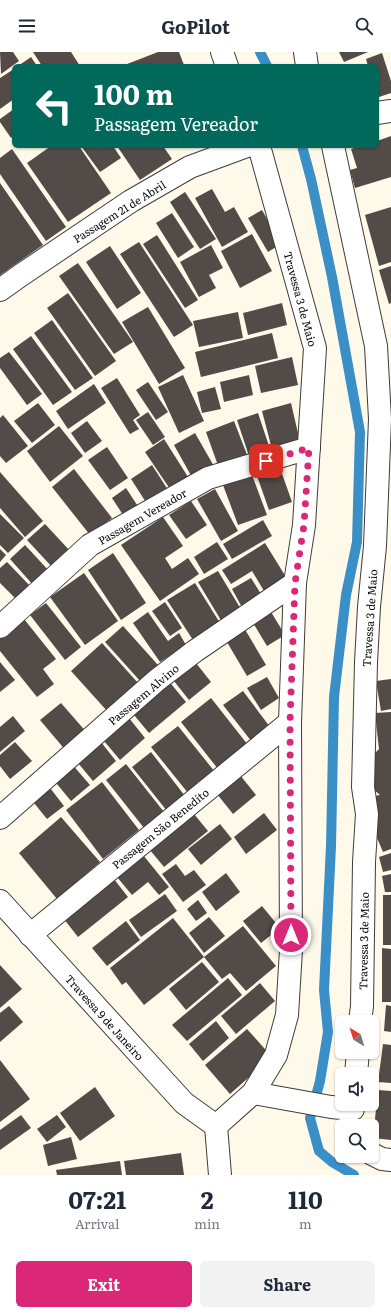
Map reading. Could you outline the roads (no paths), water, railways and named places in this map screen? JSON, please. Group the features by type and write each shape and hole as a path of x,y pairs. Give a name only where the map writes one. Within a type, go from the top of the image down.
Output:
{"street":[{"path":"222,52 226,64"},
{"path":"305,52 308,64"},
{"path":"379,113 391,111"},
{"name":"Passagem 21 de Abril","path":"0,290 131,201 190,167 242,148"},
{"name":"Travessa 3 de Maio","path":"216,1126 256,1094 276,1056 287,1015 291,950 290,722 295,583 304,525 315,348 260,148"},
{"name":"Travessa 3 de Maio","path":"332,148 376,346 380,419 375,546 369,607 366,662 363,787 367,814 364,862 361,1015"},
{"name":"Passagem Vereador","path":"0,627 90,545 208,478 309,448"},
{"name":"Passagem Alvino","path":"0,818 157,680 195,651 295,583"},
{"name":"Passagem São Benedito","path":"30,935 290,722"},
{"name":"Travessa 9 de Janeiro","path":"0,901 184,1103 216,1126"},
{"path":"256,1094 331,1107 353,1113"},
{"path":"216,1126 220,1175"},
{"path":"379,1158 391,1160"}],"waterway":[{"path":"260,52 266,64"},
{"path":"303,148 311,179 332,277 360,432 357,542 346,595 334,697 331,846 324,990 328,1032 320,1081 310,1118 319,1151 332,1162 354,1175"}]}
